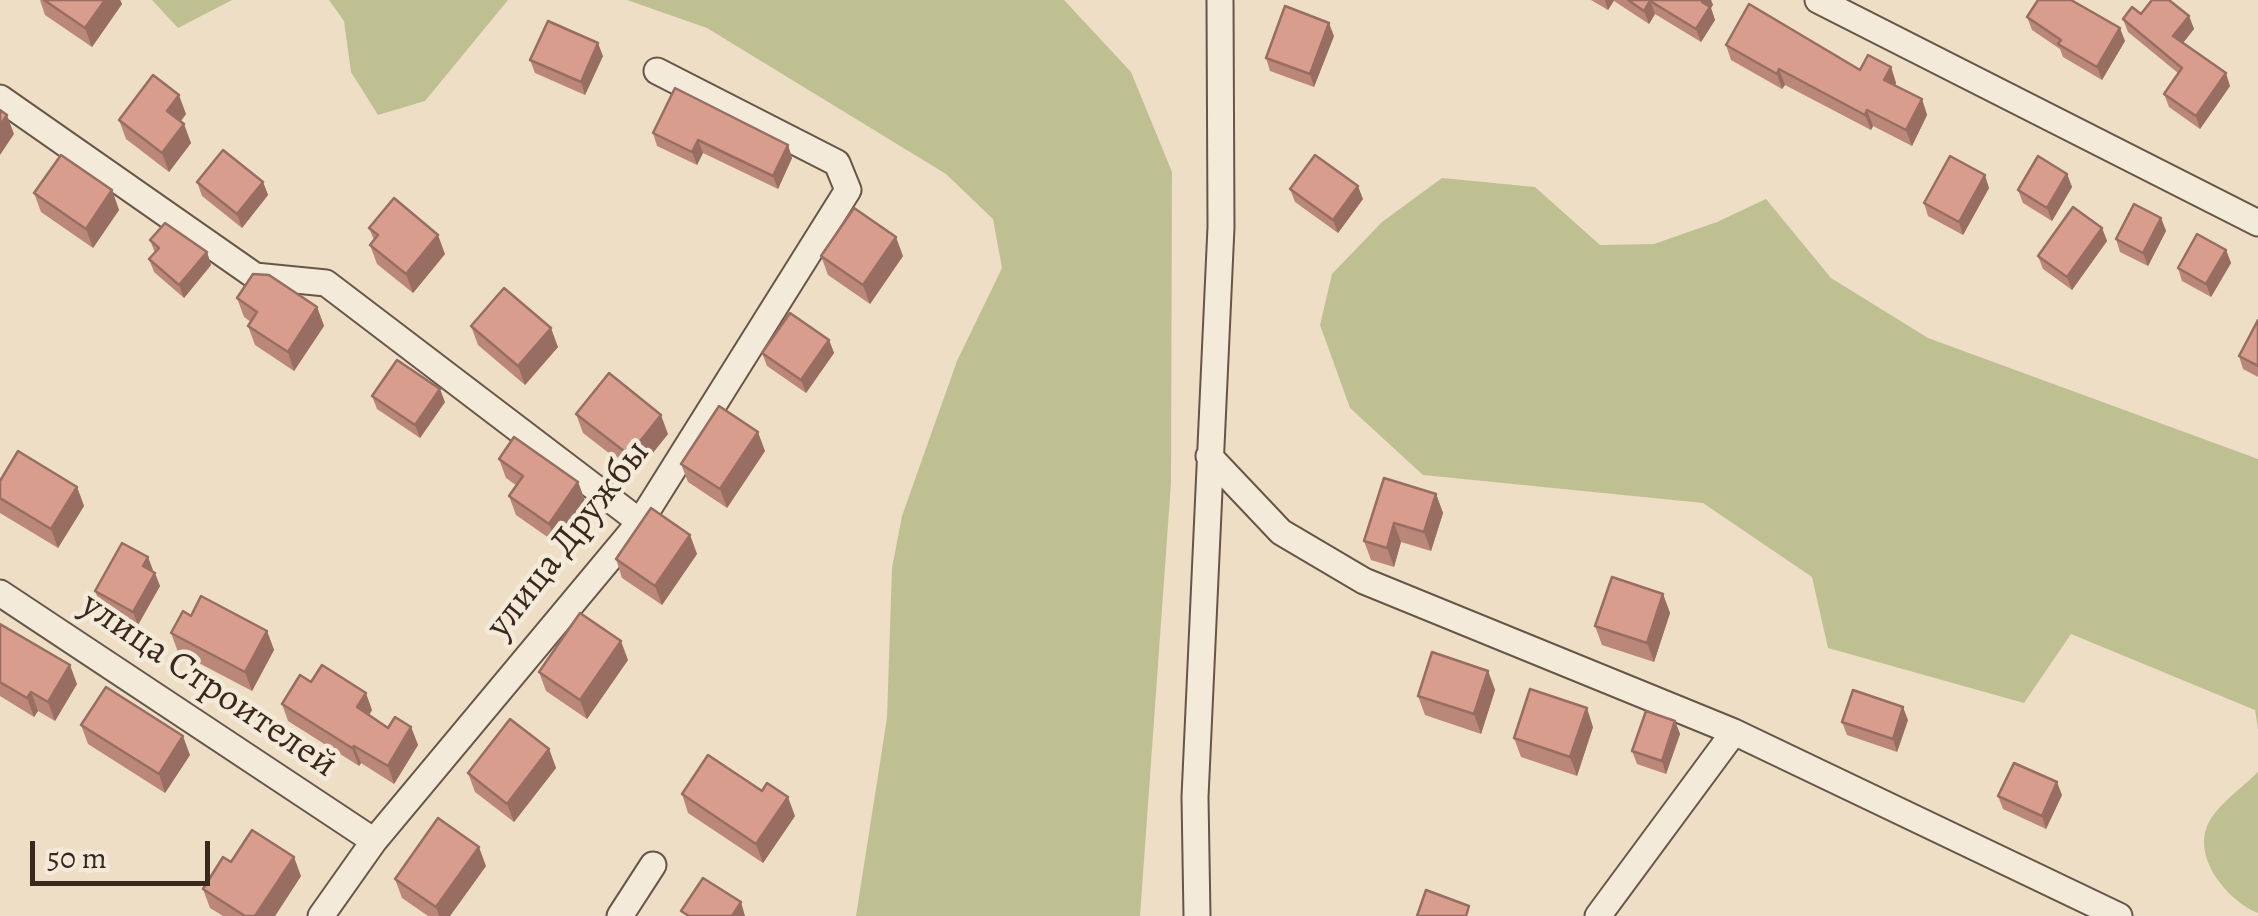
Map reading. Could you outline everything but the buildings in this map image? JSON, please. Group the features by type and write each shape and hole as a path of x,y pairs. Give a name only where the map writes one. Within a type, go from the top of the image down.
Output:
{"street":[{"path":"1197,916 1195,797 1222,228 1220,0"},
{"path":"1818,0 2258,224"},
{"name":"улица Дружбы","path":"322,916 374,841 640,522 848,190 837,163 657,71"},
{"path":"0,98 254,276 326,283 640,522"},
{"path":"1209,456 1281,532 1364,581 1734,732 2119,916"},
{"name":"улица Строителей","path":"0,593 374,841"},
{"path":"1598,916 1734,732"},
{"path":"620,916 653,865"}],"green space":[{"path":"152,0 232,0 178,28"},
{"path":"329,0 508,0 425,101 378,115 351,72 344,21"},
{"path":"627,0 1064,0 1131,72 1172,172 1171,483 1140,916 856,916 887,718 892,568 902,516 957,361 1002,268 993,219 946,174 707,28"},
{"path":"1442,178 1535,187 1600,245 1654,244 1717,222 1766,199 1831,278 1928,338 2258,459 2258,729 2255,710 2071,634 2024,703 1828,648 1812,577 1703,503 1423,475 1350,408 1320,325 1332,274 1382,222"},
{"path":"2258,772 2258,913 2235,899 2216,877 2205,851 2204,837 2218,810"}]}
